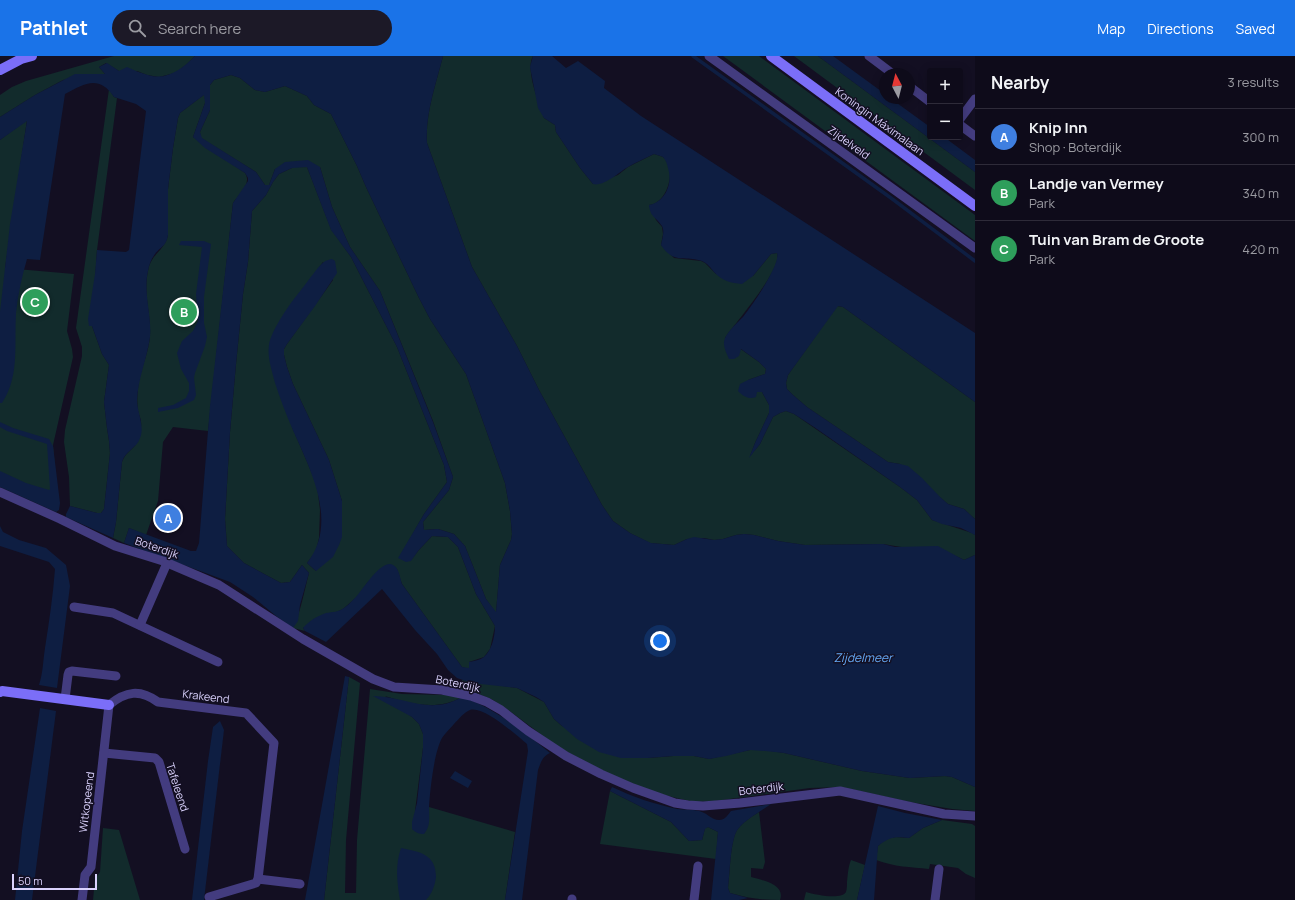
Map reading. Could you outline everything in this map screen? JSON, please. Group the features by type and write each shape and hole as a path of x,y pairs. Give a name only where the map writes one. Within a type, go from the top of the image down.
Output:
{"street":[{"path":"0,70 22,59 32,56"},
{"name":"Zijdelveld","path":"709,56 975,248"},
{"name":"Koningin Máximalaan","path":"771,56 975,206"},
{"path":"869,56 879,59 887,68"},
{"path":"915,91 927,100"},
{"path":"963,115 975,99"},
{"path":"963,127 975,136"},
{"name":"Boterdijk","path":"0,492 35,507 115,546 167,563 219,585 303,639 374,679 394,687 442,690 471,696 487,702 501,710 534,735 566,756 633,788 675,802 703,806 840,791 944,814 975,816"},
{"path":"140,625 167,563"},
{"path":"74,607 113,613 218,662"},
{"path":"65,699 69,672 72,671 116,676"},
{"path":"0,692 2,691 109,705"},
{"name":"Krakeend","path":"109,705 117,698 128,694 140,693 151,697 158,702 246,713 274,743 258,879"},
{"name":"Witkopeend","path":"82,900 85,875 91,867 109,705"},
{"name":"Tafeleend","path":"104,753 155,758 158,762 185,849"},
{"path":"694,900 698,866"},
{"path":"935,900 939,869"},
{"path":"209,897 256,883 258,879 300,884"}],"green space":[{"path":"114,56 195,56 175,73 159,77 147,75 137,71 119,71 106,63 99,67 105,74 63,80 35,95 0,117 0,95 12,87 26,81"},
{"path":"443,56 533,56 531,62 532,78 544,118 555,125 556,132 580,168 593,184 618,175 628,167 654,154 663,157 667,162 670,174 668,187 661,198 652,205 649,205 656,220 662,227 663,234 661,245 674,258 701,261 716,274 753,276 771,254 777,253 777,261 766,283 725,338 759,362 766,369 765,374 748,380 757,392 762,392 769,405 769,413 750,456 760,444 773,417 786,411 794,414 917,500 932,520 975,535 975,555 964,560 956,556 883,544 805,545 744,534 714,540 704,538 687,539 674,545 650,543 630,533 613,521 602,505 539,390 517,346 472,267 427,143 429,110"},
{"path":"723,56 759,56 975,215 975,241"},
{"path":"794,56 818,56 879,101 879,104 883,104 927,137 927,140 932,140 975,172 975,190"},
{"path":"231,75 240,78 255,90 265,92 285,86 307,96 314,105 331,114 419,298 430,319 466,374 505,483 510,511 512,534 511,540 500,565 496,613 486,599 465,546 454,534 438,529 424,530 423,522 449,490 453,477 433,421 380,291 350,247 332,207 320,167 275,169 269,185 265,185 256,172 201,138 200,132 210,110 210,85 214,80"},
{"path":"109,89 114,97 117,98 97,250 92,326 102,354 109,365 104,402 110,453 104,509 101,513 97,513 70,506 69,477 64,442 65,430 82,356 82,347 76,328"},
{"path":"205,94 205,103 193,137 245,173 247,177 244,189 233,203 208,431 173,427 163,442 158,501 146,535 129,528 124,543 113,538 122,462 126,455 136,445 141,427 137,397 140,376 148,349 150,335 146,287 148,271 152,260 164,245 168,235 168,189 178,118 180,113"},
{"path":"27,120 5,268 74,274 67,331 73,357 53,445 59,510 0,484 0,140"},
{"path":"307,167 331,229 351,257 397,347 444,465 447,482 424,514 399,558 411,560 432,536 448,537 458,547 476,594 495,626 490,649 484,657 469,662 469,669 462,667 402,584 397,569 385,566 367,583 359,595 343,609 303,628 305,631 293,628 296,622 309,573 302,565 290,582 281,583 244,563 227,546 225,519 230,432 252,211 266,195 279,174 292,168","holes":["323,262 333,280 284,349 287,367 293,384 329,460 342,501 316,571 307,563 316,551 319,538 320,510 318,493 315,481 292,427 274,331"]},
{"path":"837,306 843,307 975,402 975,519 964,509 948,504 900,464 888,462 807,407 787,389 786,383 788,375"},
{"path":"349,677 360,683 346,840 345,893 356,893 357,840 370,689 402,694 447,695 462,697 443,704 424,705 404,702 385,696 419,724 423,734 423,748 415,811 429,814 429,807 515,832 505,900 324,900"},
{"path":"462,680 517,688 544,702 554,719 562,726 648,758 694,756 709,759 750,750 765,750 862,771 910,778 952,777 975,787 975,811 910,802 842,787 810,788 715,801 694,802 668,796 642,788 611,775 558,747 493,700 479,694 460,689"},
{"path":"610,791 671,822 689,841 702,840 705,828 708,827 718,832 716,859 600,844"},
{"path":"759,812 765,862 763,869 751,868 751,877 766,881 776,886 781,895 780,900 742,896 730,893 728,888 733,842 737,830"},
{"path":"942,820 972,824 975,826 975,878 958,868 930,864 929,869 890,864 876,860 878,846 886,839 896,837 909,838 923,828"},
{"path":"103,828 119,830 140,900 93,900 95,879 100,872"},
{"path":"851,860 865,865 857,900 804,900 806,892 828,896 839,896 844,894 846,892 848,871"}],"water":[{"name":"Zijdelmeer","path":"195,56 443,56 429,110 427,143 472,267 517,346 539,390 602,505 613,521 630,533 651,543 674,545 694,537 714,540 744,534 805,545 883,544 895,547 938,546 964,560 975,555 975,787 952,777 910,778 862,771 784,753 765,751 750,750 709,759 694,756 621,758 599,752 577,739 554,719 544,702 536,697 517,688 472,683 457,678 448,670 437,654 415,630 382,589 326,642 305,631 303,628 316,617 326,613 335,612 346,606 357,596 380,568 390,564 397,569 402,584 462,667 469,668 469,662 481,659 487,654 492,643 495,626 476,594 458,547 448,537 432,536 411,561 406,562 398,558 424,514 447,482 444,465 397,347 351,257 331,230 307,167 292,168 279,174 266,195 252,211 230,432 225,519 227,546 244,563 281,583 290,582 302,565 309,573 300,605 298,621 293,628 253,597 230,582 124,543 129,528 191,551 196,551 199,543 210,406 233,203 248,181 245,173 205,148 193,137 205,103 204,95 180,113 178,118 168,189 168,235 165,244 157,251 151,260 147,279 146,288 150,320 150,337 139,384 137,400 142,429 138,441 122,462 113,538 66,517 70,506 97,513 101,513 104,509 110,453 104,402 109,365 102,354 92,326 89,326 88,319 97,250 126,252 129,250 146,111 136,104 114,97 103,85 97,83 85,84 65,94 40,260 27,259 25,265 16,313 14,371 8,393 2,403 0,403 0,312 10,224 27,121 0,140 0,117 35,95 75,74 105,74 99,67 107,63 119,71 127,67 148,75 162,76 174,73","holes":["231,75 240,78 255,90 265,92 285,86 307,96 314,105 331,114 419,298 430,319 466,374 505,483 510,511 512,534 511,540 500,565 496,612 486,599 465,546 454,534 438,529 424,530 423,522 449,490 453,477 433,422 380,291 350,247 332,207 320,167 308,160 285,162 275,169 269,185 265,185 256,172 202,138 200,132 210,110 210,85 214,80"]},
{"path":"533,56 552,56 566,68 578,61 605,81 604,88 641,116 975,333 975,402 843,307 838,306 788,375 786,383 787,389 807,407 888,462 908,466 948,504 964,509 975,519 975,535 961,528 932,520 917,500 900,487 814,427 794,414 786,411 773,417 760,444 749,458 769,413 769,405 762,392 757,392 756,397 749,398 738,391 740,384 765,374 766,369 741,349 739,356 734,359 729,359 724,341 729,332 747,312 758,295 770,275 777,258 777,253 771,254 753,276 742,284 723,279 702,261 670,255 661,245 663,228 652,215 649,205 655,203 663,196 668,186 669,174 665,159 654,154 631,165 607,181 593,184 580,168 556,132 555,125 544,118 538,108 530,67"},
{"path":"818,56 833,56 879,90 879,101"},
{"path":"883,104 898,104 927,125 927,137"},
{"path":"932,140 948,140 975,160 975,172"},
{"path":"181,241 204,241 211,244 204,297 204,323 207,337 195,373 194,378 196,395 194,400 178,408 158,412 158,408 173,405 186,398 189,391 189,383 181,369 177,353 182,341 193,331 198,321 196,294 202,247 179,245"},
{"path":"332,259 335,261 337,273 284,349 287,367 293,384 329,460 342,501 342,537 333,557 316,571 307,563 316,547 321,530 321,513 318,496 313,478 275,383 270,364 269,345 277,324 297,295 319,267 325,261"},
{"path":"0,422 13,428 49,439 53,446 60,503 59,510 56,512 0,487 0,471 26,483 49,490 50,489 47,444 7,431 0,427"},
{"path":"0,526 3,532 19,540 46,548 66,565 70,586 57,688 39,685 55,569 49,562 0,546"},
{"path":"345,676 349,677 324,900 305,900"},
{"path":"373,696 428,705 439,705 462,697 486,707 497,714 550,753 543,758 538,770 522,900 505,900 528,751 527,744 500,722 483,712 470,710 463,714 445,734 439,744 431,782 429,825 424,834 419,833 412,829 412,822 417,803 423,748 423,734 419,724 412,717"},
{"path":"40,708 56,711 32,900 15,900 22,831"},
{"path":"220,721 224,730 204,900 192,900 213,727"},
{"path":"455,771 472,781 468,788 450,778"},
{"path":"612,787 660,805 677,809 699,811 717,820 725,818 731,811 771,804 741,825 735,834 733,841 728,888 730,893 748,898 739,900 711,900 718,832 708,827 705,829 702,840 689,841 671,822 610,791"},
{"path":"878,806 942,820 923,828 909,838 892,838 878,846 874,900 857,900"},
{"path":"401,848 426,855 433,863 436,880 432,892 426,900 400,900 397,874"}],"waterway":[{"path":"693,56 891,198 975,261"}],"place":[{"name":"Tuin van Bram de Groote","path":"35,302"},
{"name":"Landje van Vermey","path":"184,312"},
{"name":"Knip Inn","path":"168,518"}]}
